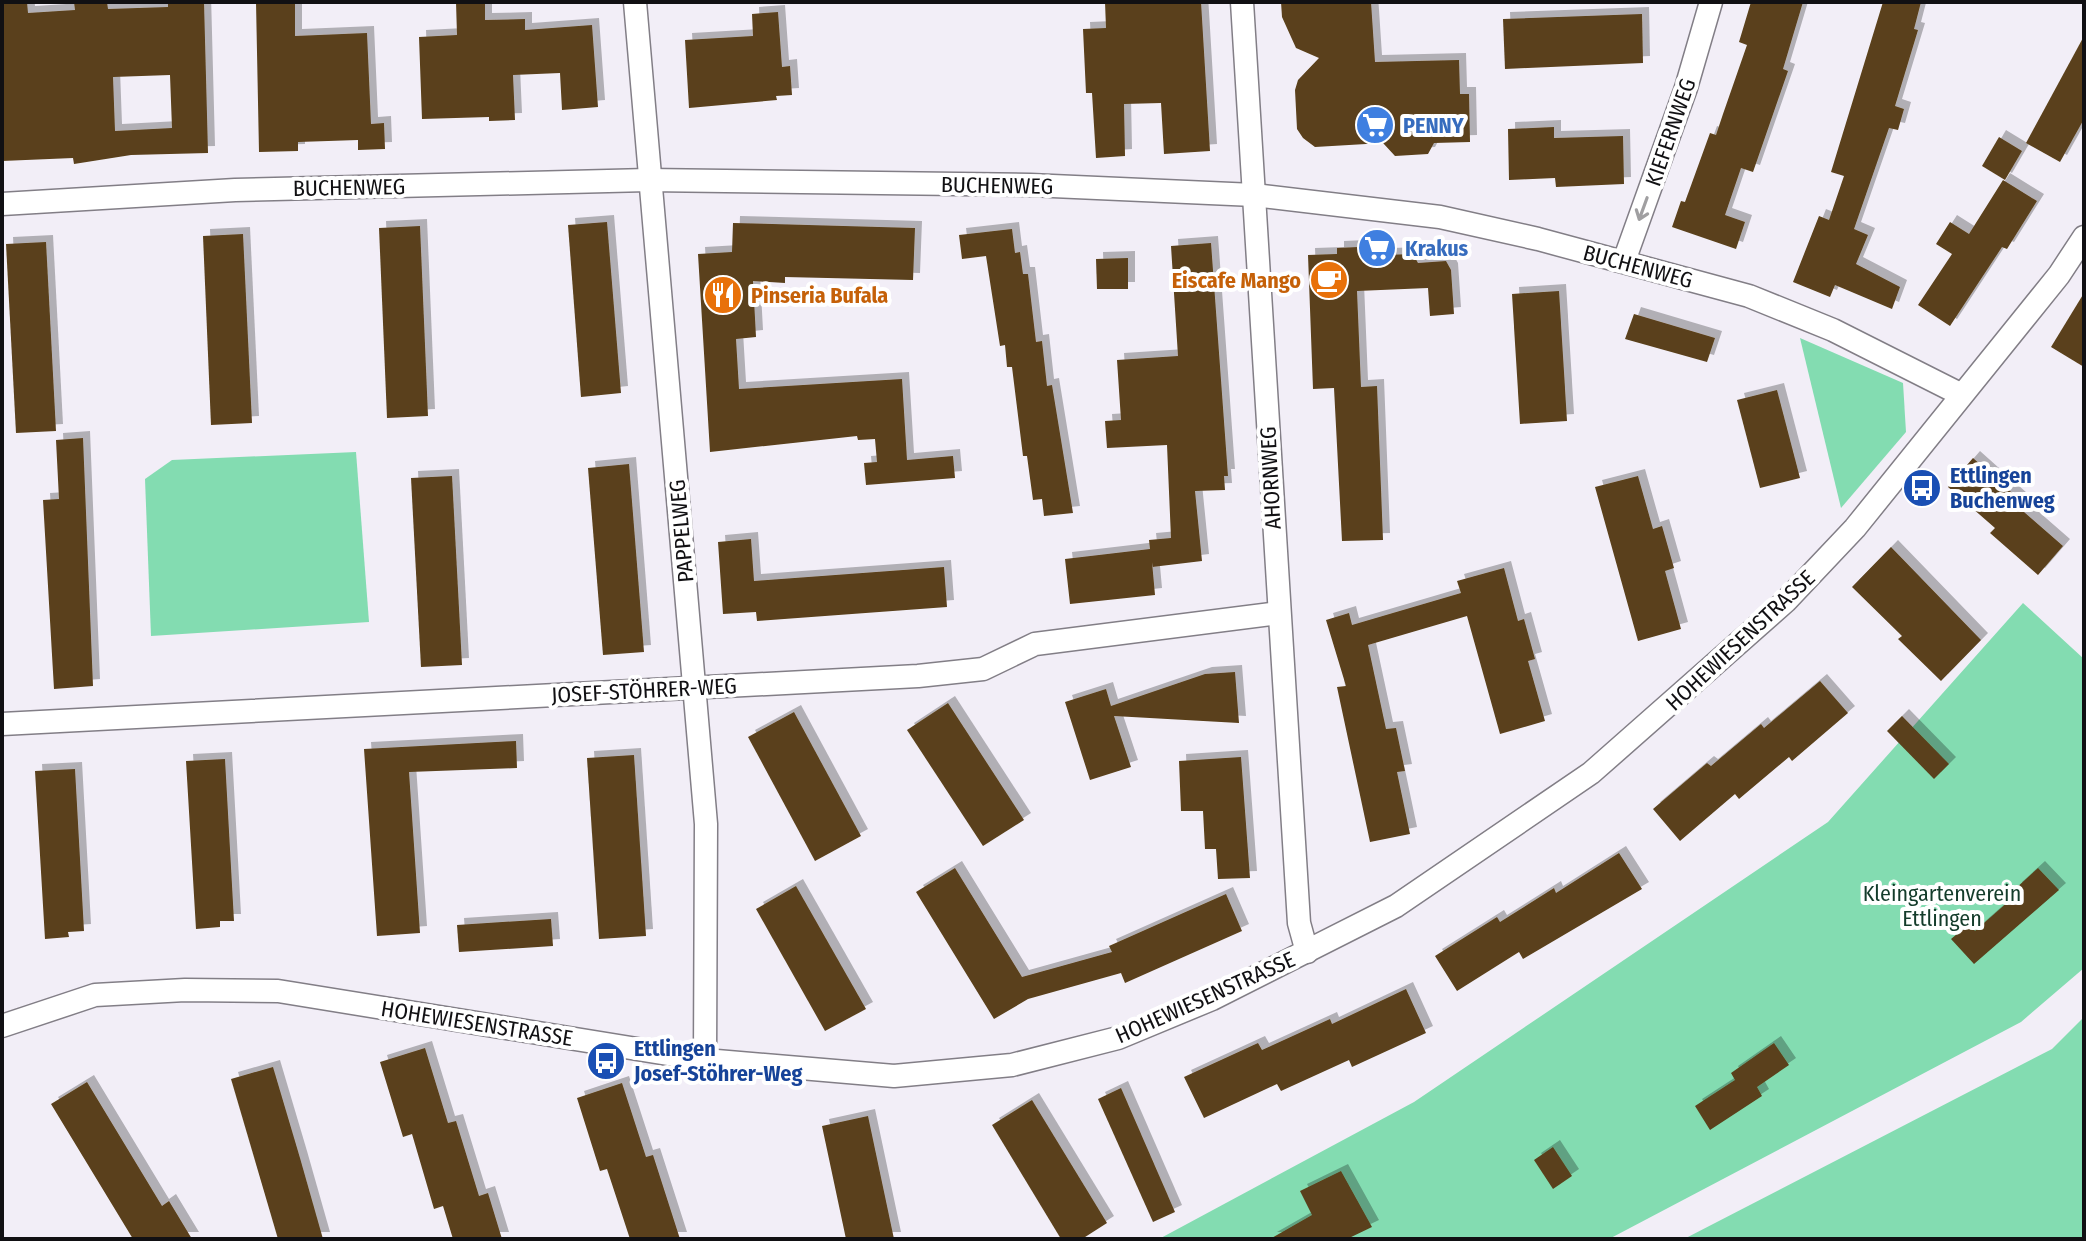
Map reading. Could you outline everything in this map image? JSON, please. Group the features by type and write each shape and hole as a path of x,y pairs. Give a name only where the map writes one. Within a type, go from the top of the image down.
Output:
{"street":[{"name":"PAPPELWEG","path":"635,2 706,824 705,1060"},
{"name":"AHORNWEG","path":"1242,2 1299,923 1307,952"},
{"name":"KIEFERNWEG","path":"1624,261 1686,88 1711,2"},
{"name":"BUCHENWEG","path":"2,204 235,190 648,180 1030,185 1254,195 1440,217 1624,261 1749,296 1833,330 1960,394"},
{"name":"HOHEWIESENSTRASSE","path":"2,1026 95,995 185,990 278,991 705,1060 894,1076 1012,1065 1118,1038 1212,999 1396,906 1591,773 1635,738 1786,601 1855,528 2059,275 2084,237"},
{"name":"JOSEF-STÖHRER-WEG","path":"2,724 696,688 983,669 1035,644 1279,613"}],"green space":[{"path":"1800,338 1903,383 1906,432 1841,508"},
{"path":"356,452 369,622 151,636 145,479 172,460"},
{"name":"Kleingartenverein Ettlingen","path":"2023,603 2084,659 2084,968 2021,1022 1609,1239 1159,1239 1414,1102 1828,822"},
{"path":"2084,1017 2084,1239 1684,1239 2052,1049"}],"building":[{"path":"2,2 27,2 28,13 75,10 74,2 107,2 108,9 168,7 168,2 204,2 208,153 131,155 74,164 73,158 2,161","holes":["170,75 172,128 115,131 113,77"]},
{"path":"256,2 295,2 295,36 367,33 371,124 384,123 385,149 358,150 358,140 298,142 298,151 259,152"},
{"path":"456,2 485,2 485,20 525,19 525,30 592,25 598,107 562,110 560,73 513,75 515,120 489,121 489,117 422,119 419,37 457,35"},
{"path":"1105,2 1201,2 1210,151 1164,154 1161,103 1124,104 1125,156 1096,158 1092,93 1086,93 1083,29 1106,28"},
{"path":"1281,2 1371,2 1375,62 1459,60 1460,94 1469,94 1470,142 1434,143 1428,154 1395,156 1383,143 1315,147 1297,129 1295,90 1298,80 1319,58 1296,48 1282,17"},
{"path":"1751,2 1803,2 1783,69 1788,71 1753,172 1741,168 1725,215 1745,222 1736,249 1672,227 1681,201 1685,202 1710,133 1716,135 1747,45 1739,42"},
{"path":"1883,2 1921,2 1914,29 1918,30 1895,106 1904,109 1898,130 1889,128 1854,229 1868,235 1856,264 1900,287 1892,309 1835,285 1830,297 1793,282 1819,216 1829,220 1844,176 1831,172"},
{"path":"778,12 782,67 790,66 792,95 776,96 777,100 689,108 685,40 753,36 752,14"},
{"path":"1642,14 1643,63 1505,69 1503,19"},
{"path":"2084,36 2084,119 2060,162 2026,143"},
{"path":"1554,127 1554,138 1623,136 1624,184 1556,187 1555,178 1509,180 1508,129"},
{"path":"1999,137 2022,151 2005,180 1982,166"},
{"path":"2003,180 2037,201 2007,249 2002,247 1950,326 1918,305 1952,254 1936,244 1950,222 1969,234"},
{"path":"607,222 621,393 581,397 568,225"},
{"path":"733,223 915,228 913,280 785,277 785,283 753,281 756,337 736,339 739,389 902,379 907,460 953,456 955,478 866,485 864,463 877,462 875,439 858,440 857,436 710,452 698,254 732,252"},
{"path":"420,226 428,416 387,418 379,228"},
{"path":"1012,229 1015,253 1020,252 1023,274 1028,274 1036,342 1042,341 1047,386 1052,385 1073,513 1044,516 1042,499 1033,500 1027,456 1023,456 1012,367 1007,367 1005,345 1000,346 986,256 962,259 959,235"},
{"path":"243,234 252,423 211,425 203,236"},
{"path":"46,242 56,431 16,433 6,244"},
{"path":"1211,243 1228,476 1224,476 1225,490 1195,491 1202,561 1152,567 1155,595 1070,604 1065,559 1150,549 1149,540 1171,538 1167,445 1107,448 1105,421 1121,420 1117,360 1178,356 1171,246"},
{"path":"1380,246 1385,255 1413,254 1418,263 1446,261 1451,270 1454,314 1430,316 1428,288 1357,291 1361,387 1377,386 1383,540 1342,541 1334,388 1313,389 1308,255 1337,254 1337,248"},
{"path":"1128,258 1128,289 1097,289 1096,259"},
{"path":"1559,291 1567,421 1520,424 1512,294"},
{"path":"2084,293 2084,367 2051,347"},
{"path":"1634,314 1715,338 1707,362 1625,339"},
{"path":"1777,390 1800,478 1760,488 1737,400"},
{"path":"83,438 93,686 54,689 43,500 59,499 56,440"},
{"path":"1973,458 2020,500 2016,505 2063,546 2038,575 1990,533 1995,528 1948,487"},
{"path":"629,464 644,652 603,655 588,468"},
{"path":"452,476 462,665 421,667 411,478"},
{"path":"1638,476 1653,529 1662,526 1674,568 1665,571 1681,629 1638,641 1595,487"},
{"path":"751,539 754,581 944,567 947,607 757,621 756,612 723,614 718,542"},
{"path":"1891,547 1981,640 1941,681 1898,639 1902,636 1852,587"},
{"path":"1504,568 1518,621 1524,619 1535,659 1528,661 1545,721 1500,734 1467,616 1368,645 1386,729 1396,728 1405,771 1397,772 1410,834 1370,842 1337,687 1346,686 1326,620 1349,613 1352,625 1461,593 1457,581"},
{"path":"1235,672 1239,723 1114,716 1131,767 1090,780 1065,702 1106,689 1111,706 1205,674"},
{"path":"1820,681 1848,713 1792,761 1789,757 1739,799 1735,794 1680,841 1653,809 1707,763 1711,766 1761,724 1764,728"},
{"path":"948,703 1024,820 983,846 907,730"},
{"path":"794,712 861,836 815,861 748,737"},
{"path":"1902,716 1949,764 1934,779 1887,731"},
{"path":"516,741 517,768 409,772 420,933 377,936 364,749"},
{"path":"634,755 646,936 599,939 587,758"},
{"path":"1241,757 1250,878 1218,879 1216,849 1205,849 1203,811 1181,811 1179,761"},
{"path":"225,759 234,921 220,921 220,927 196,929 186,761"},
{"path":"75,769 84,931 68,932 69,937 45,939 35,771"},
{"path":"1619,853 1642,889 1523,959 1519,952 1457,991 1435,956 1497,917 1500,922 1554,888 1556,893"},
{"path":"955,868 1022,977 1112,952 1109,946 1226,894 1242,931 1125,983 1121,973 1028,999 994,1019 916,892"},
{"path":"2038,868 2059,890 1974,964 1951,939 1969,924 1975,931 2018,893 2015,889"},
{"path":"796,886 866,1009 825,1031 756,909"},
{"path":"551,919 553,946 459,952 457,925"},
{"path":"1406,989 1426,1033 1352,1067 1349,1060 1281,1091 1277,1084 1204,1118 1184,1077 1258,1043 1262,1050 1330,1019 1332,1024"},
{"path":"1774,1043 1789,1065 1757,1087 1762,1096 1710,1130 1695,1106 1735,1080 1731,1073"},
{"path":"425,1048 448,1123 456,1121 479,1196 488,1193 502,1239 453,1239 443,1206 434,1209 412,1134 403,1137 380,1062"},
{"path":"273,1067 323,1239 278,1239 231,1079"},
{"path":"87,1082 162,1206 169,1201 192,1239 133,1239 51,1104"},
{"path":"622,1083 646,1157 653,1155 680,1239 630,1239 607,1169 600,1171 577,1098"},
{"path":"1121,1088 1175,1212 1153,1222 1098,1099"},
{"path":"1032,1100 1107,1223 1082,1239 1061,1239 992,1125"},
{"path":"868,1116 894,1239 846,1239 822,1126"},
{"path":"1553,1147 1572,1176 1553,1189 1534,1160"},
{"path":"1341,1171 1372,1227 1347,1239 1270,1239 1312,1215 1300,1191"}],"place":[{"name":"PENNY","path":"1375,125"},
{"name":"Krakus","path":"1377,248"},
{"name":"Eiscafe Mango","path":"1329,280"},
{"name":"Pinseria Bufala","path":"723,295"},
{"name":"Ettlingen Buchenweg","path":"1922,488"},
{"name":"Ettlingen Josef-Stöhrer-Weg","path":"606,1061"}]}
